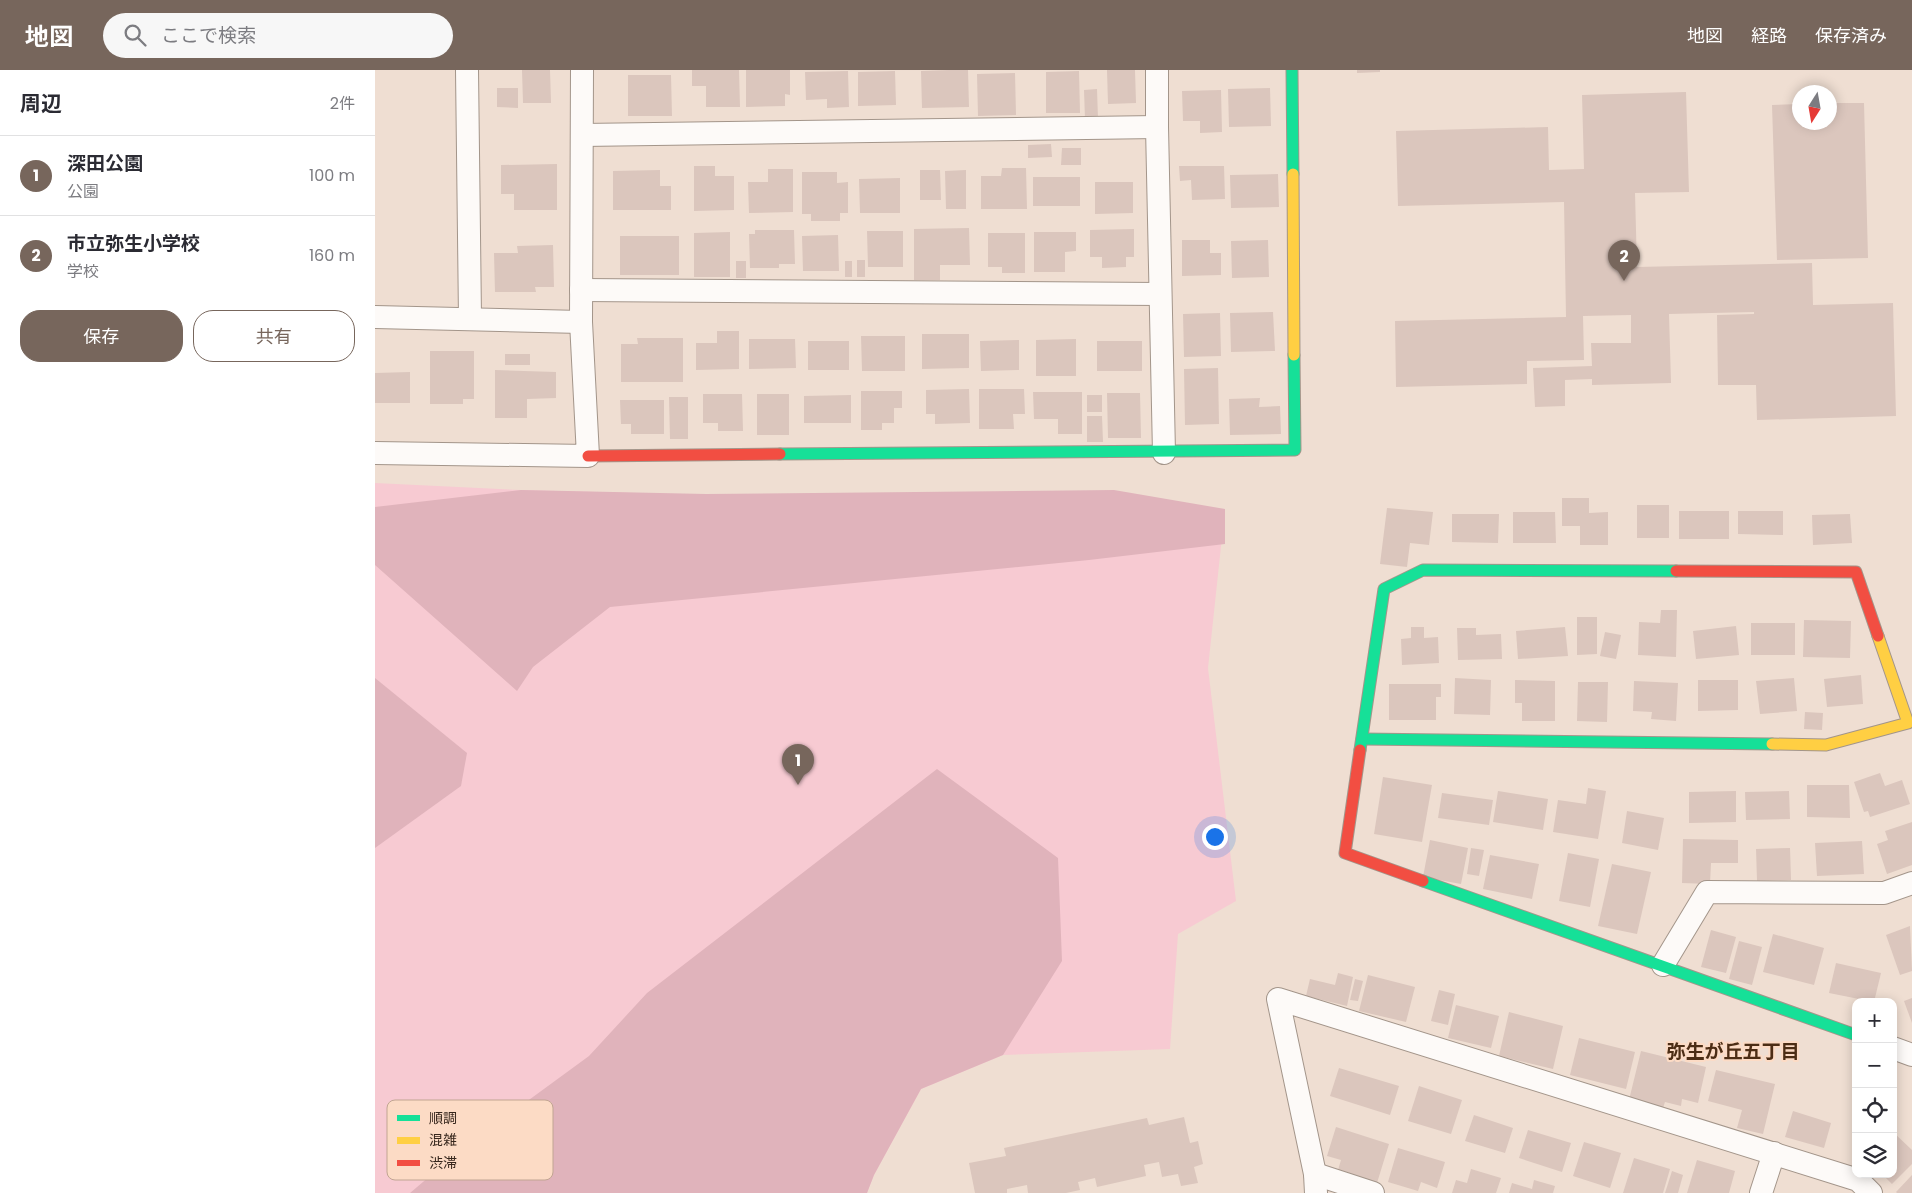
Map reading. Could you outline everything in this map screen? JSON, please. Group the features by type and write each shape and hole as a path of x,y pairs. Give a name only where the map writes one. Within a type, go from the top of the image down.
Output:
{"street":[{"path":"467,70 470,318"},
{"path":"582,70 581,322 588,456"},
{"path":"1157,70 1164,452"},
{"path":"375,453 588,456 1295,450 1292,70"},
{"path":"582,135 1157,127"},
{"path":"581,290 1160,294"},
{"path":"375,317 581,322"},
{"path":"1362,738 1826,745 1910,722 1856,572 1423,570 1384,589 1345,853 1852,1034"},
{"path":"1663,965 1707,892 1884,893 1912,883"},
{"path":"1373,1193 1315,1184 1278,999 1858,1180 1871,1193"},
{"path":"1897,1049 1912,1055"},
{"path":"1761,1193 1774,1153"}],"shaded area":[{"path":"375,483 521,490 1225,509 1208,668 1236,901 1178,934 1170,1049 1003,1055 921,1089 874,1175 867,1193 375,1193"},
{"path":"521,490 706,494 1114,490 1225,509 1225,544 1089,560 610,607 533,667 517,691 375,565 375,507"},
{"path":"375,678 467,753 461,786 375,848"},
{"path":"937,769 1058,858 1062,961 1003,1055 921,1089 874,1175 867,1193 410,1193 425,1180 553,1180 553,1100 529,1100 589,1056 647,993"}],"building":[{"path":"522,70 550,70 551,103 523,103"},
{"path":"692,70 739,70 740,107 706,107 706,86 692,86"},
{"path":"746,70 790,70 790,95 785,94 785,106 746,107"},
{"path":"968,70 969,107 922,108 921,71"},
{"path":"1107,70 1135,70 1136,103 1108,104"},
{"path":"1357,70 1380,70 1380,72 1357,73"},
{"path":"848,71 849,107 827,108 827,99 806,100 805,72"},
{"path":"895,71 896,105 858,106 858,72"},
{"path":"1079,71 1080,113 1046,113 1046,72"},
{"path":"1015,73 1016,115 978,116 977,74"},
{"path":"628,75 671,75 672,116 628,116"},
{"path":"497,88 518,88 518,108 497,107"},
{"path":"1270,88 1271,126 1229,127 1228,89"},
{"path":"1097,89 1098,119 1085,119 1084,90"},
{"path":"1221,90 1222,132 1200,133 1200,121 1183,121 1182,91"},
{"path":"1686,92 1689,192 1635,193 1637,267 1812,263 1813,305 1893,303 1896,416 1757,420 1756,385 1718,385 1717,315 1754,314 1754,312 1669,314 1671,383 1592,385 1592,379 1565,380 1565,406 1535,407 1533,368 1592,366 1591,343 1631,343 1631,315 1583,316 1584,360 1527,361 1527,384 1396,387 1395,321 1566,317 1564,202 1398,206 1396,131 1548,127 1549,170 1584,169 1582,95"},
{"path":"1837,103 1864,103 1868,258 1777,260 1772,105 1792,104 1792,130 1837,130"},
{"path":"1051,144 1052,157 1028,158 1028,145"},
{"path":"1062,148 1081,148 1081,165 1061,165"},
{"path":"557,164 557,210 514,210 514,194 501,194 501,165"},
{"path":"694,166 715,166 715,176 734,176 734,210 694,211"},
{"path":"1179,166 1224,166 1225,199 1192,200 1191,180 1180,181"},
{"path":"1002,168 1026,168 1027,209 981,209 981,176 1001,176"},
{"path":"768,169 793,169 793,212 749,213 748,182 768,182"},
{"path":"660,170 660,186 671,186 671,210 613,210 613,171"},
{"path":"920,170 940,170 941,200 920,200"},
{"path":"966,170 966,209 946,209 945,171"},
{"path":"802,172 837,172 837,183 848,182 848,213 840,213 840,221 811,221 811,214 802,214"},
{"path":"1278,174 1279,207 1231,208 1230,175"},
{"path":"1033,177 1080,177 1080,206 1033,206"},
{"path":"900,178 900,213 860,213 859,179"},
{"path":"1095,182 1133,182 1133,213 1095,214"},
{"path":"969,228 970,265 940,265 940,280 914,280 914,229"},
{"path":"1134,229 1134,257 1126,257 1126,267 1102,268 1102,257 1090,257 1090,230"},
{"path":"755,230 794,230 795,264 779,264 779,268 750,268 749,234 755,234"},
{"path":"867,231 903,231 903,267 868,267"},
{"path":"730,232 730,277 694,277 694,233"},
{"path":"1034,232 1076,232 1076,251 1065,252 1065,272 1034,272"},
{"path":"988,233 1025,233 1025,273 1002,273 1002,267 988,267"},
{"path":"838,235 839,271 803,271 802,236"},
{"path":"620,236 679,236 679,275 620,275"},
{"path":"1182,240 1210,240 1210,253 1221,253 1221,275 1182,276"},
{"path":"1268,240 1269,277 1232,278 1231,241"},
{"path":"553,245 554,287 535,287 536,292 495,292 494,253 518,253 517,246"},
{"path":"857,260 865,260 865,277 857,277"},
{"path":"736,261 746,261 746,278 736,278"},
{"path":"845,261 852,261 852,277 845,277"},
{"path":"1273,312 1275,351 1231,352 1230,313"},
{"path":"1220,313 1221,356 1184,357 1183,314"},
{"path":"717,331 739,331 739,369 696,370 696,343 717,343"},
{"path":"922,334 969,334 969,368 922,369"},
{"path":"861,336 905,336 905,371 862,371"},
{"path":"637,338 683,338 683,382 621,382 621,344 638,344"},
{"path":"749,339 795,339 796,368 749,369"},
{"path":"1076,339 1076,376 1036,376 1036,340"},
{"path":"1019,340 1019,370 981,371 980,341"},
{"path":"808,341 849,341 849,370 808,370"},
{"path":"1097,341 1142,341 1142,371 1097,371"},
{"path":"430,351 474,351 474,399 463,399 463,404 430,404"},
{"path":"505,354 530,354 530,365 505,365"},
{"path":"1218,368 1219,424 1185,425 1184,369"},
{"path":"495,370 556,372 556,398 527,399 527,418 495,418"},
{"path":"410,372 410,403 375,403 375,373"},
{"path":"969,389 970,423 935,424 935,414 926,414 926,390"},
{"path":"979,389 1024,389 1025,414 1013,414 1014,429 979,429"},
{"path":"861,391 902,391 902,408 894,408 894,423 882,423 882,430 861,430"},
{"path":"1033,392 1082,392 1082,434 1058,434 1058,419 1034,419"},
{"path":"1107,393 1140,393 1141,438 1108,438"},
{"path":"703,394 742,394 743,431 718,431 718,423 703,423"},
{"path":"757,394 789,394 789,435 757,435"},
{"path":"851,395 851,423 804,423 804,396"},
{"path":"1087,395 1102,395 1102,412 1087,412"},
{"path":"669,397 688,397 688,439 670,439"},
{"path":"1260,398 1259,407 1280,406 1281,434 1230,435 1229,399"},
{"path":"620,400 664,400 664,434 631,434 631,424 621,424"},
{"path":"1087,416 1102,416 1103,442 1087,442"},
{"path":"1562,498 1589,498 1589,513 1608,512 1608,545 1580,545 1580,526 1562,526"},
{"path":"1637,505 1669,505 1669,538 1637,538"},
{"path":"1387,508 1433,512 1429,545 1410,543 1407,567 1380,564"},
{"path":"1679,511 1729,511 1729,539 1679,539"},
{"path":"1738,511 1783,511 1783,535 1738,534"},
{"path":"1513,512 1555,512 1556,543 1513,543"},
{"path":"1452,514 1499,514 1498,543 1452,542"},
{"path":"1850,514 1852,543 1813,545 1812,515"},
{"path":"1661,610 1677,610 1676,657 1638,655 1639,622 1660,623"},
{"path":"1577,617 1597,617 1597,654 1577,655"},
{"path":"1804,620 1851,621 1850,658 1803,657"},
{"path":"1751,623 1795,623 1795,655 1751,655"},
{"path":"1736,626 1739,655 1696,659 1693,631"},
{"path":"1411,627 1424,627 1424,638 1438,637 1439,663 1402,665 1401,639 1411,638"},
{"path":"1565,627 1568,656 1518,659 1516,631"},
{"path":"1457,628 1476,628 1476,635 1501,634 1502,659 1458,660"},
{"path":"1605,632 1621,635 1616,659 1600,656"},
{"path":"1861,675 1863,704 1827,707 1824,679"},
{"path":"1455,678 1491,680 1490,715 1454,714"},
{"path":"1794,678 1797,711 1760,714 1756,681"},
{"path":"1515,680 1555,681 1555,721 1522,721 1522,703 1515,703"},
{"path":"1698,680 1738,680 1738,710 1698,711"},
{"path":"1634,681 1678,683 1676,721 1651,719 1652,712 1633,711"},
{"path":"1578,682 1608,682 1607,722 1577,721"},
{"path":"1389,684 1441,684 1441,697 1436,697 1436,720 1389,720"},
{"path":"1805,712 1823,713 1822,730 1804,729"},
{"path":"1880,773 1885,786 1902,780 1910,804 1870,817 1868,811 1864,812 1854,782"},
{"path":"1383,777 1432,785 1422,842 1374,834"},
{"path":"1807,785 1849,785 1850,818 1807,817"},
{"path":"1588,788 1606,791 1598,839 1553,832 1558,800 1586,804"},
{"path":"1498,791 1548,799 1543,830 1493,822"},
{"path":"1736,791 1736,822 1689,823 1689,792"},
{"path":"1789,791 1790,819 1746,820 1745,792"},
{"path":"1442,793 1493,800 1489,825 1438,818"},
{"path":"1627,811 1664,818 1658,850 1622,843"},
{"path":"1912,822 1912,865 1887,874 1877,844 1888,840 1885,831"},
{"path":"1683,839 1738,840 1738,863 1711,863 1710,884 1682,883"},
{"path":"1430,840 1468,848 1461,884 1423,877"},
{"path":"1862,841 1864,874 1817,876 1815,843"},
{"path":"1471,848 1484,850 1479,876 1467,874"},
{"path":"1790,848 1791,880 1757,881 1756,849"},
{"path":"1568,853 1599,859 1590,907 1559,901"},
{"path":"1490,855 1539,864 1532,899 1483,889"},
{"path":"1612,864 1651,872 1637,934 1598,926"},
{"path":"1910,926 1912,971 1900,975 1886,935"},
{"path":"1711,930 1736,937 1726,973 1701,967"},
{"path":"1773,934 1824,948 1814,985 1763,972"},
{"path":"1739,941 1762,947 1752,985 1729,979"},
{"path":"1836,963 1881,973 1875,998 1854,998 1829,993"},
{"path":"1338,973 1353,977 1347,1006 1306,996 1310,979 1335,985"},
{"path":"1368,975 1415,987 1406,1022 1359,1011"},
{"path":"1355,979 1363,981 1358,1001 1350,1000"},
{"path":"1439,990 1455,994 1448,1025 1431,1021"},
{"path":"1912,998 1912,1023 1904,1001"},
{"path":"1456,1005 1499,1016 1491,1048 1448,1038"},
{"path":"1509,1012 1563,1026 1553,1069 1499,1056"},
{"path":"1579,1038 1635,1052 1626,1089 1570,1075"},
{"path":"1641,1051 1706,1067 1698,1103 1682,1099 1681,1106 1665,1102 1663,1108 1629,1100"},
{"path":"1339,1068 1399,1086 1390,1115 1330,1096"},
{"path":"1716,1070 1775,1084 1763,1134 1737,1128 1742,1110 1708,1101"},
{"path":"1419,1086 1462,1100 1451,1134 1408,1121"},
{"path":"1793,1111 1831,1123 1824,1148 1785,1137"},
{"path":"1474,1115 1513,1128 1505,1153 1465,1141"},
{"path":"1184,1117 1190,1143 1198,1141 1203,1164 1194,1167 1198,1183 1181,1186 1178,1174 1162,1177 1159,1162 1144,1165 1146,1176 1097,1187 1095,1178 1078,1182 1080,1190 1066,1193 1028,1193 1027,1185 1007,1189 1007,1193 975,1193 969,1163 1006,1156 1004,1148 1147,1118 1149,1125"},
{"path":"1336,1127 1389,1144 1377,1183 1338,1170 1341,1160 1327,1156"},
{"path":"1528,1130 1571,1143 1562,1172 1519,1158"},
{"path":"1897,1136 1912,1150 1912,1164 1892,1184 1886,1178 1897,1178"},
{"path":"1584,1142 1621,1153 1610,1188 1573,1176"},
{"path":"1398,1148 1445,1162 1437,1188 1421,1182 1418,1191 1388,1182"},
{"path":"1634,1158 1670,1169 1663,1193 1623,1193"},
{"path":"1697,1160 1735,1171 1729,1193 1687,1193"},
{"path":"1471,1169 1501,1178 1496,1193 1452,1193 1456,1180 1467,1183"},
{"path":"1672,1171 1683,1175 1678,1193 1665,1193"},
{"path":"1912,1175 1912,1193 1897,1193 1896,1192"},
{"path":"1534,1180 1555,1186 1553,1193 1509,1193 1512,1183 1532,1189"}],"traffic: fast":[{"path":"1292,70 1293,174"},
{"path":"780,454 1295,450 1294,355"},
{"path":"1360,750 1384,589 1423,570 1676,571"},
{"path":"1362,739 1772,744"},
{"path":"1423,881 1852,1034"}],"traffic: slow":[{"path":"1293,174 1294,355"},
{"path":"1772,744 1826,745 1908,723 1878,636"}],"traffic: jam":[{"path":"588,456 780,454"},
{"path":"1676,571 1856,572 1878,636"},
{"path":"1360,750 1345,853 1423,881"}],"place":[{"name":"市立弥生小学校","path":"1624,281"},
{"name":"深田公園","path":"798,785"}],"district":[{"name":"弥生が丘五丁目","path":"1733,1051"}]}
